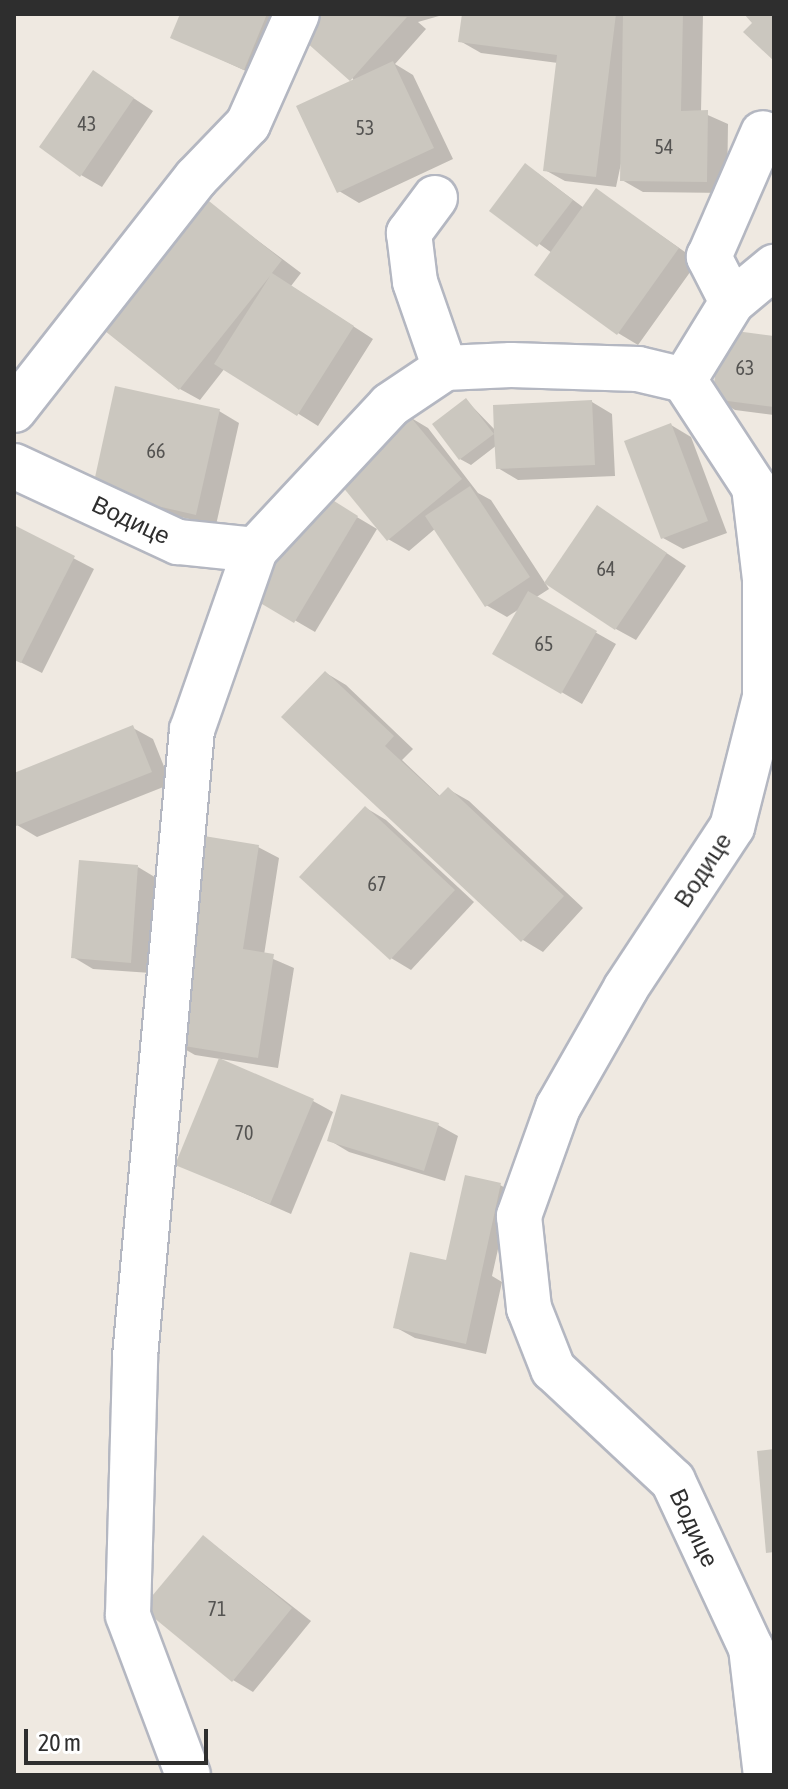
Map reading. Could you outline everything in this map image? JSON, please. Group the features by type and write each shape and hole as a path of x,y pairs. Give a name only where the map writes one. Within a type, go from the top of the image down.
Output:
{"street":[{"path":"14,410 196,178 248,124 297,14"},
{"path":"732,302 709,257 763,133"},
{"path":"435,198 409,233 415,282 445,368"},
{"path":"188,1775 128,1615 135,1357 192,730 255,550 390,405 445,368 638,369 684,380 732,302 774,267"},
{"name":"Водице","path":"684,380 754,487 765,579 765,697 732,827 626,988 558,1107 519,1216 529,1308 553,1369 673,1481 751,1648 766,1775"},
{"name":"Водице","path":"14,466 178,542 255,550"}],"building":[{"path":"180,14 267,14 244,70 170,38"},
{"path":"315,14 407,17 350,81 297,34"},
{"path":"462,14 616,14 596,177 543,171 557,55 458,42"},
{"path":"623,14 683,14 681,111 708,110 707,182 620,181"},
{"path":"744,14 774,14 774,61 743,32 752,23"},
{"path":"393,61 434,148 337,193 296,106"},
{"path":"93,70 134,98 80,177 39,147"},
{"path":"525,163 573,200 537,247 489,211"},
{"path":"596,188 679,248 617,335 534,275"},
{"path":"204,197 282,260 272,273 354,326 297,416 214,364 270,276 179,390 100,327"},
{"path":"721,329 774,336 774,407 712,399"},
{"path":"115,386 220,409 196,515 92,491"},
{"path":"466,398 494,434 459,460 432,424"},
{"path":"592,400 595,465 496,469 493,405"},
{"path":"408,414 462,479 387,541 333,475"},
{"path":"671,423 708,521 661,539 624,441"},
{"path":"470,486 530,577 485,607 425,516"},
{"path":"315,489 358,516 294,623 250,597"},
{"path":"597,505 667,553 615,630 544,583"},
{"path":"14,525 75,556 21,663 14,660"},
{"path":"528,591 597,631 561,694 492,654"},
{"path":"325,671 394,736 385,746 439,796 448,787 564,896 521,942 281,717"},
{"path":"133,725 152,772 16,826 14,773"},
{"path":"365,806 455,890 390,960 299,877"},
{"path":"204,836 259,845 243,949 274,954 258,1058 172,1044"},
{"path":"79,860 138,865 131,963 71,958"},
{"path":"219,1058 314,1099 270,1204 175,1165"},
{"path":"341,1094 439,1123 424,1171 327,1141"},
{"path":"465,1175 501,1183 466,1344 393,1328 410,1252 446,1260"},
{"path":"774,1449 774,1552 766,1553 757,1451"},
{"path":"203,1535 292,1608 232,1682 142,1608"}]}
